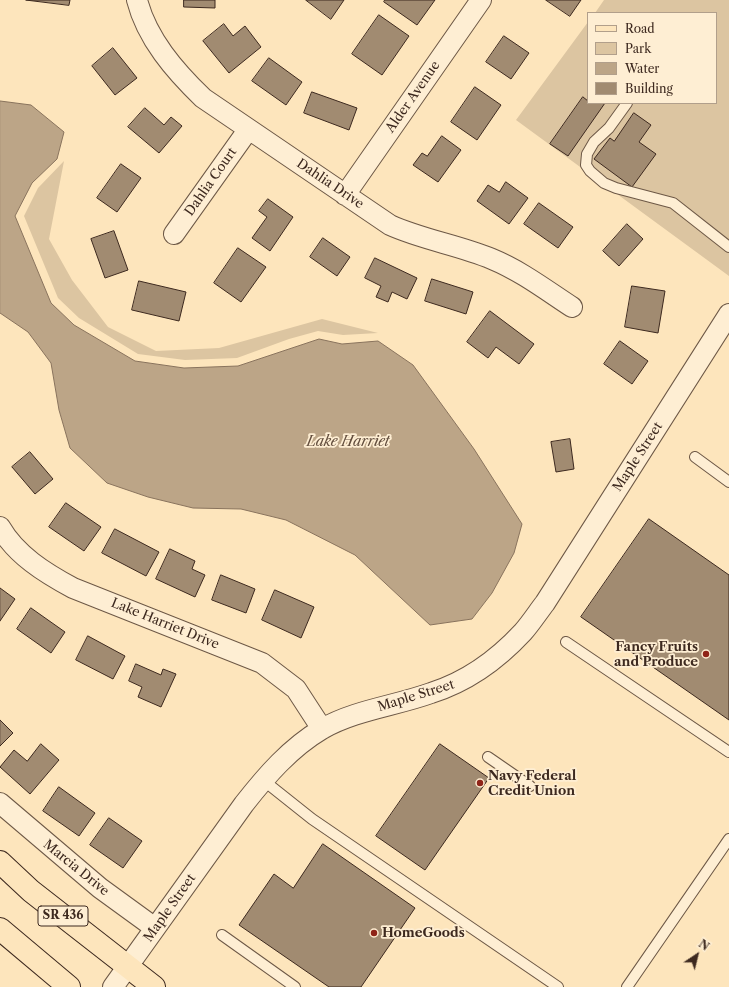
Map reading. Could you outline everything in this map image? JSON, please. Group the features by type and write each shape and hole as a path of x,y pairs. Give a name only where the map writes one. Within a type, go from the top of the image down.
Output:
{"main road":[{"name":"SR 436","path":"0,862 31,891 154,987"},
{"path":"0,929 69,987"}],"street":[{"name":"Dahlia Drive","path":"137,0 140,12 156,43 179,75 203,98 248,130 390,226 411,235 464,249 493,259 517,271 572,307"},
{"name":"Alder Avenue","path":"346,195 480,0"},
{"name":"Dahlia Court","path":"174,234 248,130"},
{"name":"Maple Street","path":"113,987 263,780 292,751 322,729 368,710 431,694 460,682 500,655 524,631 545,603 729,314"},
{"name":"Lake Harriet Drive","path":"0,527 22,553 46,574 66,584 262,663 296,689 322,729"},
{"name":"Marcia Drive","path":"0,803 100,888 155,928"}],"lane":[{"path":"626,104 609,128 594,142 587,154 586,165 590,171 604,183 616,188 673,204 729,247"},
{"path":"695,457 729,482"},
{"path":"566,642 729,752"},
{"path":"488,757 530,786"},
{"path":"263,780 312,819 558,987"},
{"path":"627,987 729,839"},
{"path":"222,936 294,987"}],"green space":[{"path":"604,0 729,0 729,276 516,120 587,23 587,104 717,104 717,12 596,12"},
{"path":"64,161 49,239 72,280 108,327 156,351 219,348 322,319 378,333 343,335 318,331 289,339 237,358 185,360 138,354 79,318 58,298 24,216 38,188"}],"water":[{"name":"Lake Harriet","path":"0,101 31,105 64,132 57,159 32,183 15,216 51,303 74,325 135,361 184,368 238,366 319,339 342,344 378,341 413,365 474,449 522,524 514,553 492,593 472,619 430,625 355,555 286,520 241,509 193,508 148,497 107,483 70,448 59,410 51,363 28,332 0,313"}],"building":[{"path":"26,0 70,0 69,5"},
{"path":"184,0 215,0 215,8 184,7"},
{"path":"306,0 344,0 331,19"},
{"path":"385,0 435,0 417,25 384,2"},
{"path":"546,0 581,0 570,16"},
{"path":"379,15 409,36 382,75 352,54"},
{"path":"224,24 233,36 245,26 261,47 229,73 203,41"},
{"path":"504,36 529,53 511,79 486,62"},
{"path":"113,48 137,78 115,95 92,66"},
{"path":"269,58 302,82 286,105 252,81"},
{"path":"475,87 501,105 477,140 451,122"},
{"path":"312,92 357,108 349,130 304,113"},
{"path":"583,97 587,100 587,104 604,104 568,156 550,144"},
{"path":"145,108 164,125 171,117 182,126 159,153 128,127"},
{"path":"634,113 651,125 639,142 656,154 632,187 594,159 610,138 614,141"},
{"path":"442,136 461,150 438,182 413,165 422,153 427,156"},
{"path":"121,164 141,178 117,212 97,198"},
{"path":"506,182 528,198 509,224 477,201 488,185 499,192"},
{"path":"268,199 293,217 270,251 252,238 267,217 259,211"},
{"path":"539,203 573,227 558,248 524,224"},
{"path":"627,224 643,239 619,266 603,251"},
{"path":"114,231 128,270 105,278 91,239"},
{"path":"323,238 350,257 337,276 310,257"},
{"path":"238,248 266,267 241,302 214,283"},
{"path":"375,258 417,278 407,299 392,292 388,302 376,297 381,286 365,278"},
{"path":"432,279 473,292 466,314 425,301"},
{"path":"139,281 186,292 179,321 132,310"},
{"path":"632,286 665,291 658,333 625,327"},
{"path":"490,311 534,344 519,364 496,347 488,358 467,342"},
{"path":"620,341 648,361 632,384 604,364"},
{"path":"570,439 574,469 556,472 551,442"},
{"path":"30,452 53,479 35,494 12,467"},
{"path":"66,503 101,527 84,551 49,527"},
{"path":"649,519 729,575 729,720 581,617"},
{"path":"115,529 159,552 146,576 102,553"},
{"path":"170,549 195,561 192,569 205,575 195,597 156,579"},
{"path":"221,575 255,589 246,613 212,600"},
{"path":"0,588 15,599 0,621"},
{"path":"275,590 314,607 301,638 262,620"},
{"path":"31,608 65,632 51,653 17,629"},
{"path":"88,636 125,656 113,679 76,660"},
{"path":"136,664 161,675 163,669 176,674 161,707 138,697 142,687 129,681"},
{"path":"0,720 13,733 0,746"},
{"path":"41,744 59,760 30,794 0,767 14,750 27,761"},
{"path":"440,744 489,778 425,870 376,836"},
{"path":"59,787 95,813 79,836 43,811"},
{"path":"109,818 142,841 123,868 90,845"},
{"path":"323,844 415,908 361,987 329,987 239,925 274,874 293,888"}],"place":[{"name":"Fancy Fruits and Produce","path":"706,654"},
{"name":"Navy Federal Credit Union","path":"480,783"},
{"name":"HomeGoods","path":"374,933"}]}
